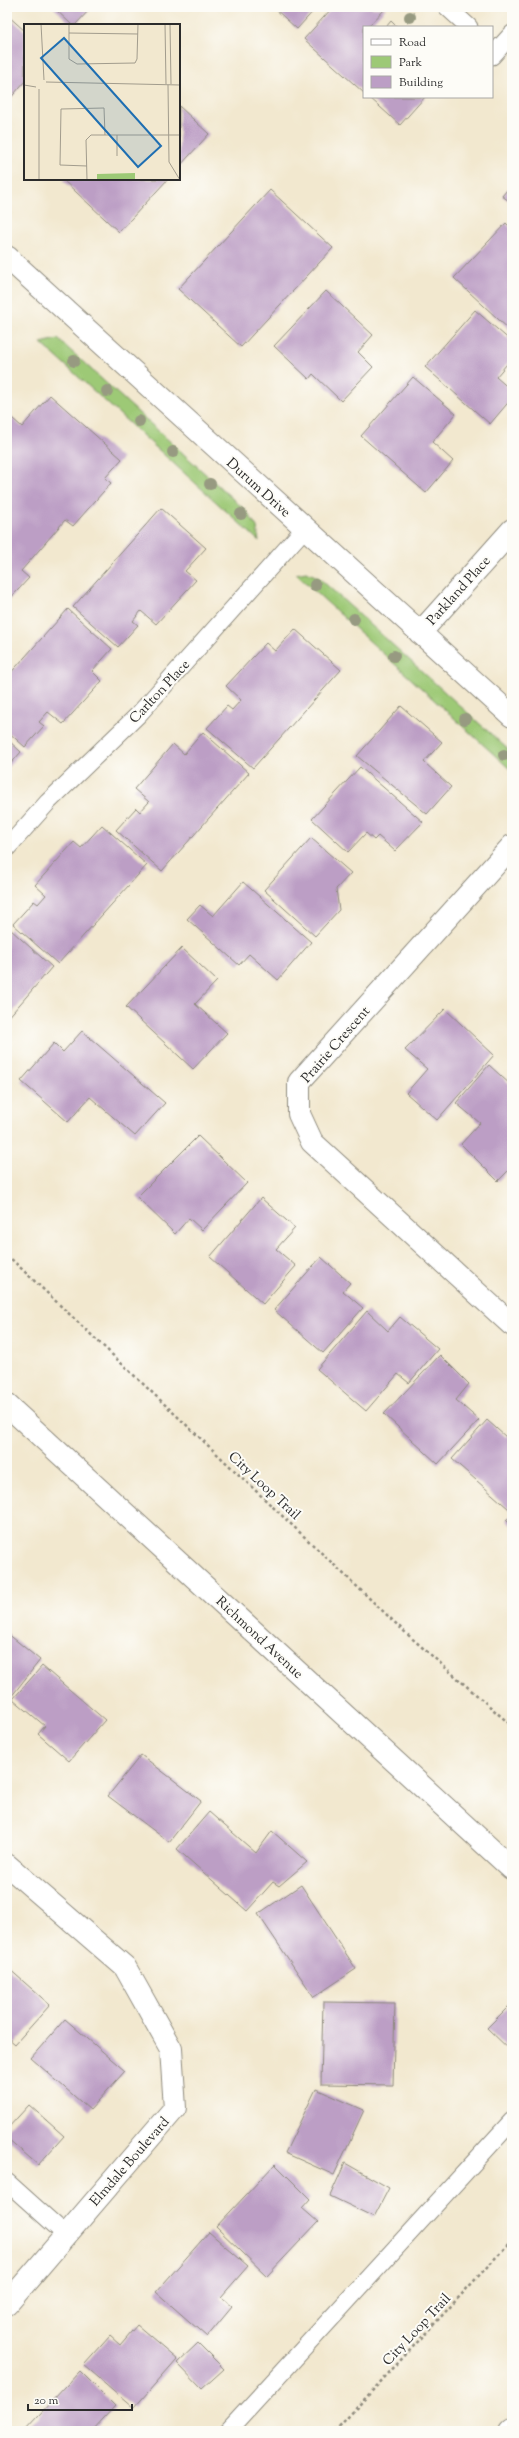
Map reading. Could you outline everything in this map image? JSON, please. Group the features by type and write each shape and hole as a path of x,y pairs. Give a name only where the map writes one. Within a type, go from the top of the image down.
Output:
{"street":[{"name":"Durum Drive","path":"7,257 512,716"},
{"name":"Parkland Place","path":"420,633 512,530"},
{"name":"Prairie Crescent","path":"512,846 299,1082 299,1114 312,1142 512,1325"},
{"name":"Richmond Avenue","path":"7,1405 512,1869"},
{"name":"Elmdale Boulevard","path":"7,1865 125,1967 171,2049 175,2108 7,2304"}],"lane":[{"path":"447,7 468,26"},
{"path":"493,52 512,34"},
{"name":"Carlton Place","path":"7,848 48,802 138,715 305,528"},
{"path":"228,2431 512,2121"},
{"path":"7,2182 66,2235"}],"path":[{"name":"City Loop Trail","path":"7,1255 407,1634 512,1726"},
{"name":"City Loop Trail","path":"335,2431 512,2240"}],"green space":[{"path":"58,339 247,512 257,527 259,541 41,343"},
{"path":"306,572 318,577 512,753 512,771 296,574"}],"building":[{"path":"53,7 92,7 76,24 71,24"},
{"path":"273,7 317,7 297,29"},
{"path":"333,7 386,8 369,26 363,26 363,92 304,39"},
{"path":"7,15 24,30 24,82 9,100"},
{"path":"391,21 396,26 387,26"},
{"path":"370,98 424,98 400,125"},
{"path":"180,107 209,134 180,166"},
{"path":"63,180 167,180 119,232"},
{"path":"512,184 512,203 502,196"},
{"path":"270,190 333,248 241,347 178,289"},
{"path":"506,223 512,229 512,332 454,278"},
{"path":"326,291 373,335 358,352 373,367 341,401 313,374 309,379 274,346"},
{"path":"475,310 512,342 512,358 496,377 512,391 512,398 490,424 425,367"},
{"path":"413,377 456,414 432,442 453,461 426,493 361,436"},
{"path":"50,395 122,459 105,478 111,483 73,526 65,520 21,571 29,578 7,602 7,424 12,418 22,427"},
{"path":"161,508 206,548 185,571 196,580 156,624 141,611 133,621 138,625 118,647 73,607"},
{"path":"68,609 112,649 92,671 102,681 63,724 48,712 39,722 44,726 25,747 7,731 7,677"},
{"path":"295,629 341,670 253,768 207,728 227,706 232,710 241,700 226,686 266,643 275,651"},
{"path":"401,706 442,742 424,762 451,787 427,814 357,756"},
{"path":"203,732 249,773 162,871 116,830 136,808 140,812 149,802 134,789 173,744 184,754"},
{"path":"7,739 21,752 7,768"},
{"path":"360,767 423,822 395,851 378,836 374,840 366,833 348,852 312,819"},
{"path":"102,825 147,865 58,964 13,924 34,901 38,904 46,895 35,885 74,842 81,848"},
{"path":"311,838 351,873 336,889 339,910 315,936 264,890"},
{"path":"243,882 311,942 278,980 249,954 239,965 187,919 200,905 213,916"},
{"path":"10,929 52,967 7,1019 7,933"},
{"path":"182,948 217,981 195,1004 227,1033 193,1069 126,1007"},
{"path":"445,1009 494,1055 437,1120 406,1093 427,1069 405,1050"},
{"path":"82,1031 165,1103 135,1136 90,1097 68,1122 21,1081 54,1043 63,1052"},
{"path":"489,1065 512,1086 512,1167 498,1181 461,1144 480,1123 456,1103"},
{"path":"198,1136 247,1183 202,1230 189,1218 175,1234 137,1197"},
{"path":"261,1198 295,1228 276,1249 296,1266 263,1304 210,1257"},
{"path":"321,1257 350,1283 343,1291 363,1308 323,1353 274,1310"},
{"path":"367,1311 388,1331 400,1317 438,1349 409,1383 398,1374 366,1411 317,1369"},
{"path":"440,1355 469,1384 456,1400 479,1420 438,1464 384,1414"},
{"path":"487,1420 506,1437 512,1431 512,1506 509,1509 452,1459"},
{"path":"512,1515 512,1526 506,1520"},
{"path":"7,1633 40,1660 11,1697 7,1693"},
{"path":"42,1666 105,1720 69,1761 38,1734 45,1726 13,1699"},
{"path":"141,1755 201,1801 169,1842 108,1796"},
{"path":"209,1812 256,1853 272,1831 307,1862 279,1886 273,1882 247,1911 177,1849"},
{"path":"301,1885 356,1969 314,1997 258,1914"},
{"path":"7,1967 50,2005 15,2044 7,2037"},
{"path":"323,2002 395,2003 393,2085 321,2084"},
{"path":"512,2003 512,2052 487,2028"},
{"path":"65,2019 125,2071 90,2110 31,2058"},
{"path":"316,2089 364,2110 334,2175 285,2153"},
{"path":"29,2105 64,2136 38,2165 7,2138 7,2129"},
{"path":"345,2163 389,2188 374,2217 330,2196"},
{"path":"275,2164 310,2199 302,2208 318,2222 267,2276 216,2227"},
{"path":"209,2232 248,2266 221,2297 232,2307 207,2337 156,2292"},
{"path":"137,2325 177,2359 134,2408 84,2365 110,2336 120,2345"},
{"path":"198,2343 224,2369 202,2389 177,2363"},
{"path":"80,2371 115,2406 92,2431 24,2431"}]}
